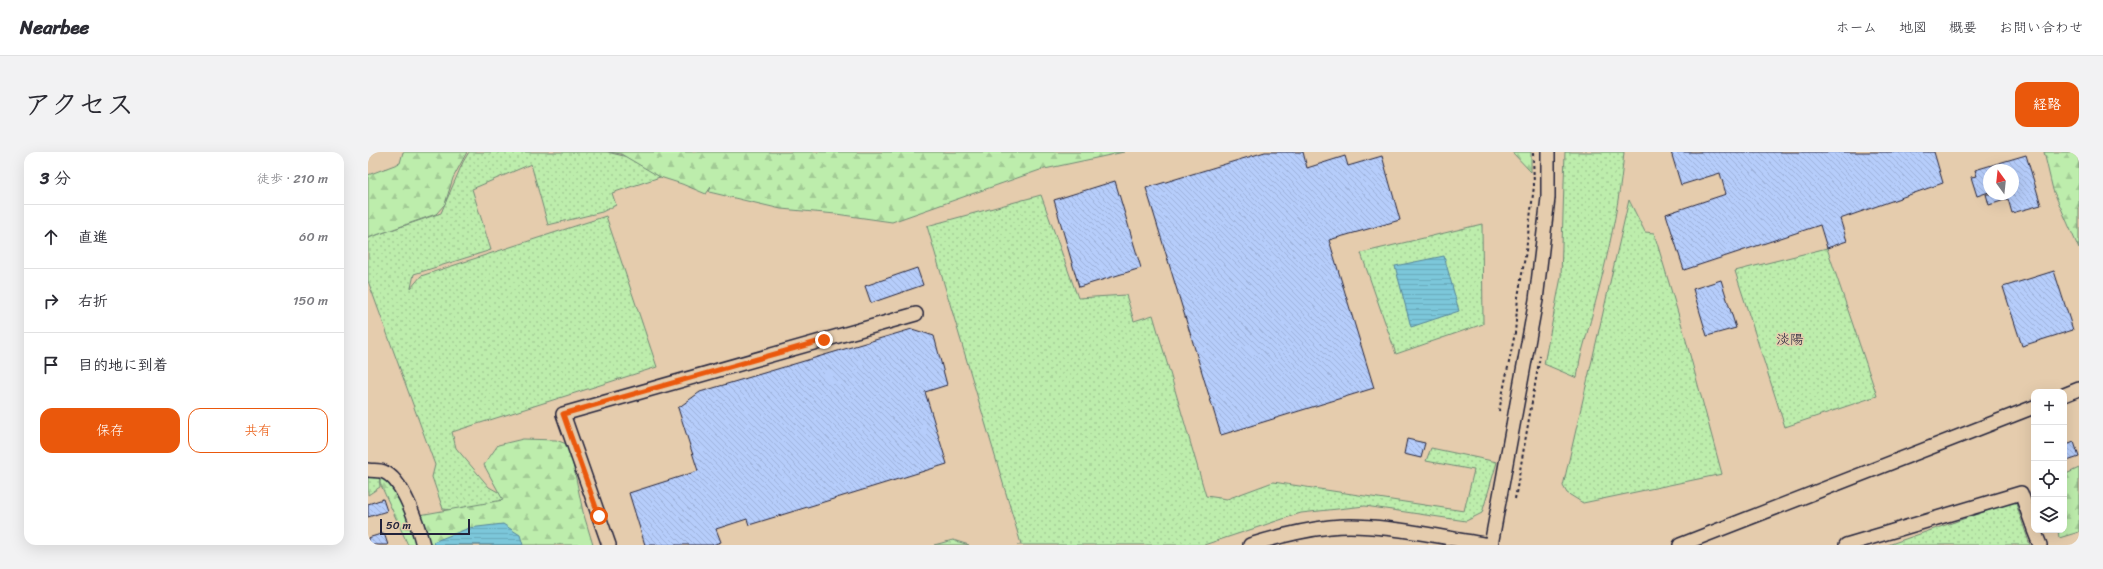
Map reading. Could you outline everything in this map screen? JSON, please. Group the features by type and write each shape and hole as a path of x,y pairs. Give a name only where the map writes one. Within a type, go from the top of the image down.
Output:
{"street":[{"path":"1250,545 1292,533 1331,527 1359,526 1491,545 1536,300 1548,198 1548,152"},
{"path":"609,545 563,414 916,314"},
{"path":"2067,394 2079,390"},
{"path":"1680,545 2031,408"},
{"path":"368,470 383,472 391,476 416,520 423,545"},
{"path":"1846,545 2021,493 2031,521"},
{"path":"2036,533 2040,545"}],"path":[{"path":"1499,411 1515,333 1518,297 1526,251 1534,186 1533,152"}],"green space":[{"path":"403,152 467,152 453,178 445,204 436,214 368,238 368,175 400,163"},
{"path":"469,152 607,152 636,159 660,177 612,193 616,205 602,212 548,225 531,164 472,189 491,250 414,274 411,288 421,276 606,216 657,367 452,432 456,448 489,487 507,497 475,512 443,509 432,477 435,465 368,281 368,238 441,213 463,162"},
{"path":"609,152 1124,152 1040,170 892,222 836,214 781,209 709,192 711,187 706,194 660,177 621,154"},
{"path":"1512,152 1531,152 1531,172"},
{"path":"1565,152 1624,152 1617,205 1607,256 1580,359 1577,378 1544,364 1561,277"},
{"path":"2044,152 2079,152 2079,249 2053,190"},
{"path":"1041,195 1078,298 1126,295 1134,321 1153,315 1206,496 1227,499 1273,482 1464,511 1474,470 1426,461 1431,448 1497,462 1482,513 1466,521 1365,506 1301,513 1204,545 1017,545 1021,544 927,226"},
{"path":"1629,200 1645,232 1654,233 1684,333 1722,474 1583,503 1567,493 1563,486"},
{"path":"1482,224 1483,324 1396,354 1361,253"},
{"path":"1827,248 1877,396 1785,427 1735,271"},
{"path":"523,439 556,440 569,445 583,512 593,545 408,545 380,483 381,472 414,516 503,500 484,465 498,445"},
{"path":"2079,468 2079,532 2059,538 2058,533 2067,533 2067,474"},
{"path":"368,471 379,472 380,487 368,495"},
{"path":"2015,501 2030,545 1888,545"},
{"path":"953,540 969,545 934,545"}],"water":[{"path":"1444,256 1459,311 1411,327 1395,266"},
{"path":"503,524 520,535 523,545 434,545 433,542 469,528"}],"building":[{"path":"1265,152 1303,152 1307,168 1345,156 1348,166 1382,156 1400,220 1329,240 1374,388 1221,435 1146,188"},
{"path":"1671,152 1934,152 1943,183 1840,219 1847,241 1827,248 1820,225 1684,270 1666,214 1726,194 1720,173 1681,185"},
{"path":"2026,155 2041,205 2012,213 2008,200 2019,200 2019,164 1995,164"},
{"path":"1983,168 1983,194 1977,196 1971,177 1977,176 1975,170"},
{"path":"1115,181 1141,268 1079,287 1054,200"},
{"path":"1988,200 2005,200 1989,205"},
{"path":"917,268 923,285 871,303 865,286"},
{"path":"2054,271 2073,330 2022,346 2003,287"},
{"path":"1721,280 1736,328 1707,336 1693,289"},
{"path":"912,329 934,336 947,385 925,392 947,464 749,525 747,519 716,529 721,542 712,545 645,545 629,493 698,471 678,408 700,392"},
{"path":"1407,439 1425,443 1421,458 1404,454"},
{"path":"2074,442 2079,457 2067,461 2067,445"},
{"path":"383,499 387,511 368,517 368,504"},
{"path":"384,533 388,545 368,545 368,538"}],"district":[{"name":"淡陽","path":"1790,339"}],"route":[{"path":"599,516 563,414 824,340"}]}
